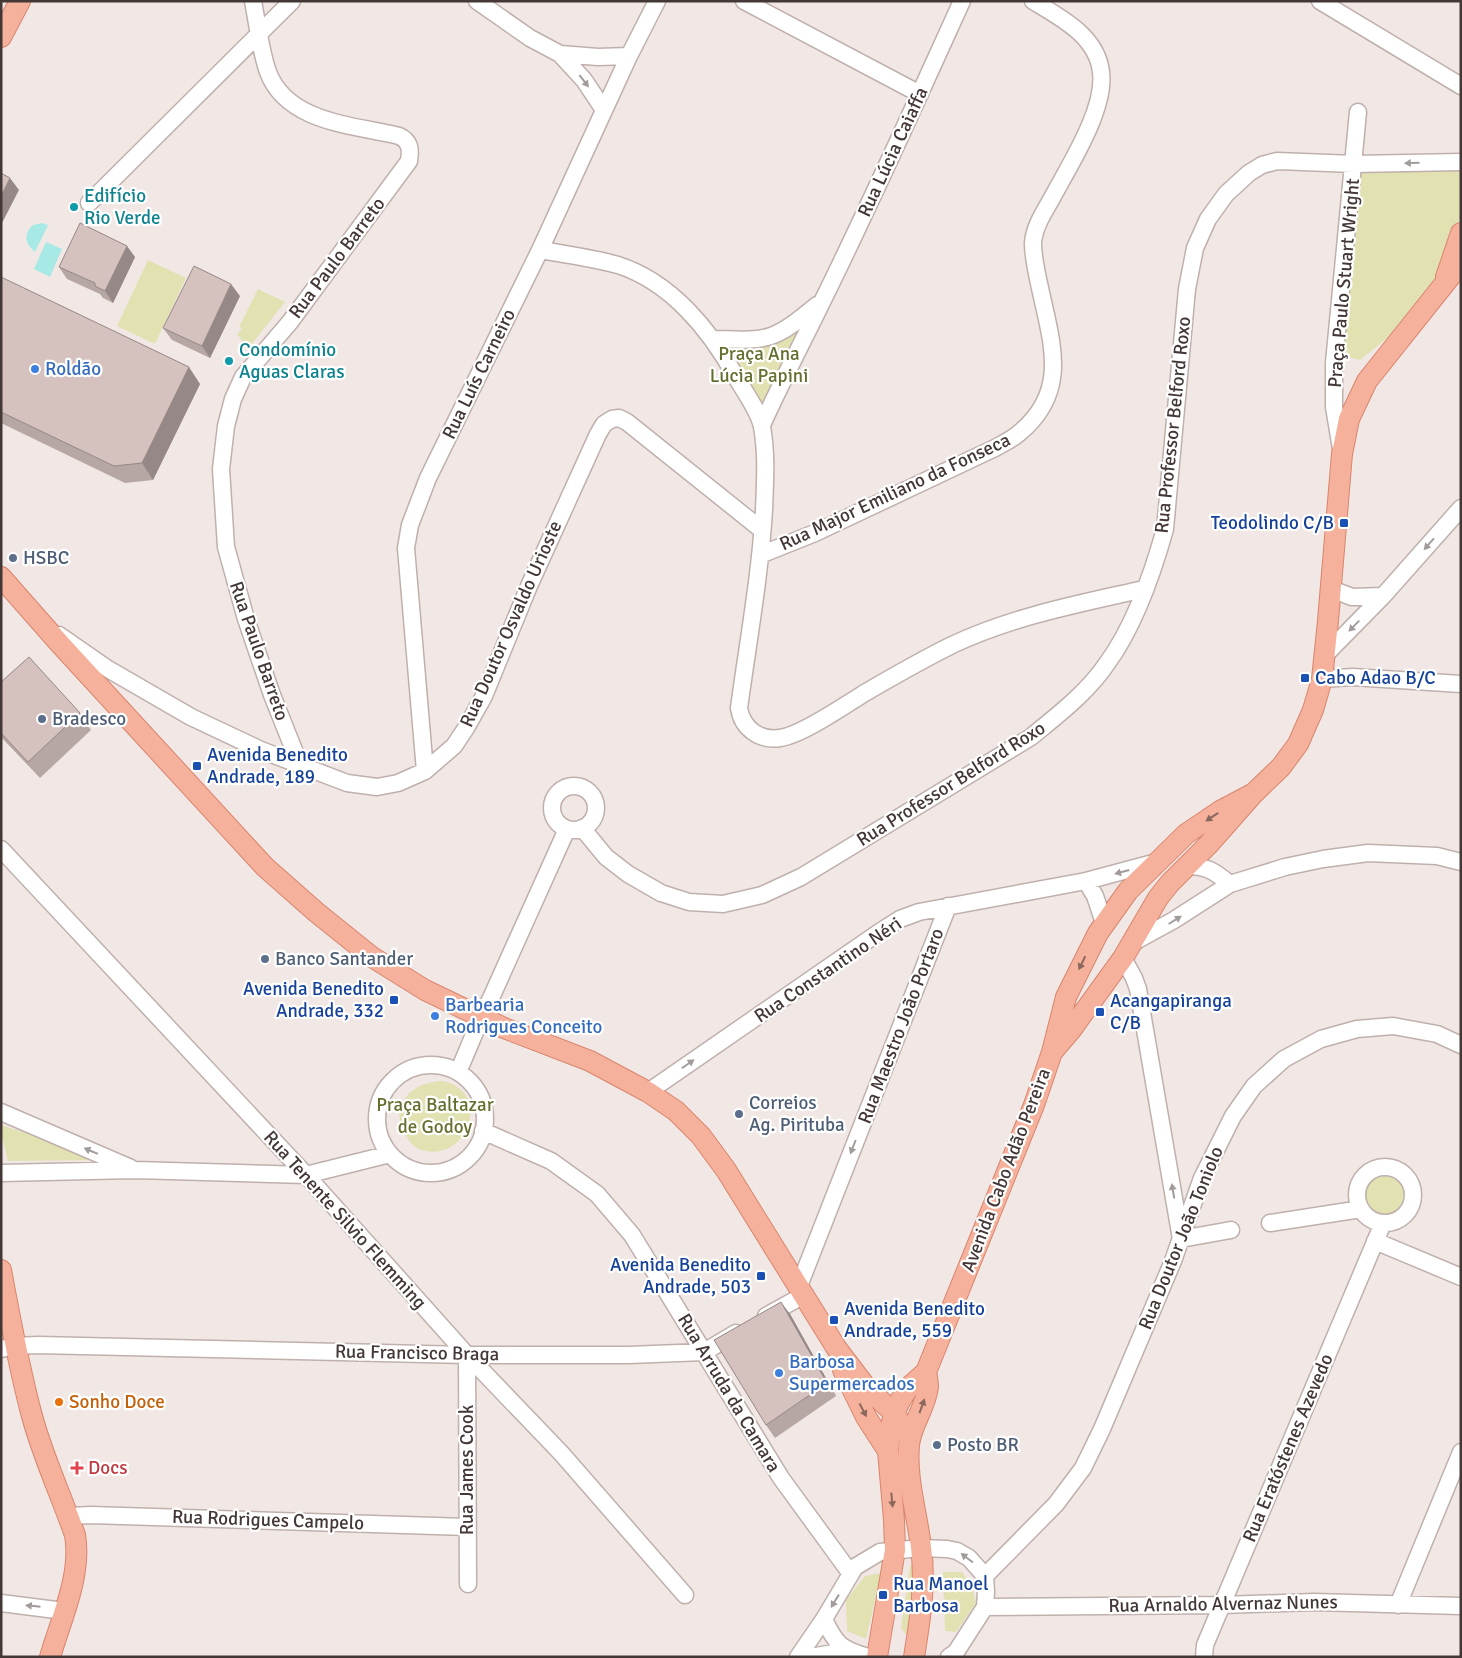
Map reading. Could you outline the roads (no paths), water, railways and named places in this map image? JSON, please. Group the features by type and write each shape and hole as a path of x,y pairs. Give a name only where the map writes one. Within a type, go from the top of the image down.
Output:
{"main road":[{"path":"1,37 20,1"},
{"name":"Avenida Cabo Adão Pereira","path":"1444,284 1461,232"},
{"name":"Avenida Cabo Adão Pereira","path":"1052,1052 1071,1030 1127,951 1158,898 1186,866 1210,844 1254,793 1281,767 1298,744 1313,710 1322,678 1342,454 1349,419 1367,381 1461,263"},
{"path":"1,577 265,867 316,912 372,957 425,990 504,1028 590,1061 648,1092 676,1111 701,1136 726,1170 837,1349 866,1387 894,1413 910,1439"},
{"name":"Avenida Cabo Adão Pereira","path":"888,1451 894,1413 908,1388 926,1372 1034,1105 1052,1052 1066,997 1104,923 1128,891 1186,834 1220,811 1254,793"},
{"path":"1157,862 1176,863 1186,866"},
{"path":"1104,923 1109,943 1127,951"},
{"path":"1,1270 8,1347 48,1466 75,1535 77,1555 72,1588 50,1657"},
{"path":"837,1349 849,1384 866,1417 888,1451 894,1520 894,1550 878,1657"},
{"name":"Avenida Cabo Adão Pereira","path":"914,1657 923,1604 924,1575 922,1548 909,1473 910,1439 928,1389 926,1372"}],"street":[{"name":"Rua Paulo Barreto","path":"253,1 268,73 280,94 299,110 322,119 399,136 405,139 411,152 409,161 295,314 244,377 233,399 226,426 221,469 226,547 246,619 272,695 300,765"},
{"path":"89,203 292,1"},
{"path":"477,1 530,38 560,54 584,80 604,110"},
{"name":"Rua Luís Carneiro","path":"426,771 406,548 410,525 428,478 540,250 629,56 657,1"},
{"path":"744,1 920,94"},
{"name":"Rua Lúcia Caiaffa","path":"762,425 787,370 822,302 962,1"},
{"name":"Rua Major Emiliano da Fonseca","path":"760,555 814,533 995,448 1017,435 1033,420 1045,403 1054,379 1054,352 1034,261 1033,242 1040,220 1085,137 1100,97 1102,73 1096,54 1084,37 1066,21 1033,1"},
{"path":"1320,1 1461,86"},
{"path":"560,54 598,57 629,56"},
{"name":"Praça Paulo Stuart Wright","path":"1342,454 1334,407 1334,363 1358,112"},
{"name":"Rua Professor Belford Roxo","path":"481,1016 575,828 606,857 628,874 661,893 689,902 723,904 762,895 801,877 1031,736 1052,720 1077,697 1108,662 1128,626 1158,557 1165,529 1187,289 1195,248 1208,219 1226,194 1248,173 1277,161 1354,164 1461,162"},
{"path":"540,250 619,266 654,282 683,306 712,339 729,364 762,425 766,465 760,555 739,708 740,718 747,728 754,733 780,738 794,734 884,681 953,645 1018,619 1144,589"},
{"name":"Rua Lúcia Caiaffa","path":"712,339 753,339 771,336 788,328 822,302"},
{"name":"Rua Doutor Osvaldo Urioste","path":"42,623 108,670 191,717 261,750 347,783 377,787 398,783 426,771 454,746 466,728 484,696 533,577 586,459 604,424 612,419 619,418 627,422 762,530"},
{"path":"1325,655 1383,596 1461,508"},
{"path":"1331,589 1352,597 1383,596"},
{"path":"1322,678 1354,676 1461,684"},
{"name":"Rua Tenente Silvio Flemming","path":"1,849 306,1175 467,1355 561,1453 685,1595"},
{"path":"1232,1230 1181,1240 1138,989 1127,951 1230,884 1285,868 1314,861 1368,853 1437,856 1461,862"},
{"name":"Rua Constantino Néri","path":"648,1092 900,919 919,912 948,906 1086,881 1157,862"},
{"path":"1186,866 1208,868 1230,884"},
{"path":"1086,881 1095,896 1104,923"},
{"name":"Rua Maestro João Portaro","path":"801,1290 948,906"},
{"path":"458,1072 481,1016"},
{"name":"Rua Doutor João Toniolo","path":"985,1576 1056,1504 1083,1468 1102,1429 1181,1240 1202,1178 1233,1116 1254,1086 1284,1059 1320,1039 1357,1029 1393,1026 1436,1034 1461,1045"},
{"path":"422,1066 441,1066 458,1072 471,1083 480,1098 485,1114 483,1131 477,1147 468,1159 456,1167 442,1172 428,1173 414,1170 400,1164 390,1154 380,1138 377,1119 380,1100 389,1084 404,1072 422,1066"},
{"path":"1,1112 135,1170"},
{"name":"Rua Arruda da Camara","path":"483,1131 551,1161 597,1194 632,1235 781,1478 851,1574"},
{"path":"1,1173 135,1170 306,1175 390,1154"},
{"path":"1377,1168 1396,1169 1410,1183 1413,1192 1413,1202 1409,1211 1402,1218 1392,1223 1383,1223 1374,1221 1366,1216 1361,1209 1357,1199 1361,1180 1377,1168"},
{"path":"1270,1223 1361,1209"},
{"name":"Rua Eratóstenes Azevedo","path":"1204,1657 1205,1645 1383,1223"},
{"path":"1375,1241 1461,1277"},
{"name":"Rua Francisco Braga","path":"8,1347 38,1345 467,1355 629,1355 704,1352 750,1326 801,1290"},
{"name":"Rua James Cook","path":"467,1355 468,1584"},
{"path":"1398,1605 1461,1452"},
{"name":"Rua Rodrigues Campelo","path":"68,1516 91,1515 467,1527"},
{"path":"798,1657 824,1619 855,1567 870,1556 880,1552 922,1548 957,1551 969,1558 985,1576 985,1607 954,1655"},
{"name":"Rua Arnaldo Alvernaz Nunes","path":"985,1607 1222,1605 1314,1602 1461,1606"},
{"path":"1,1603 64,1611"},
{"path":"824,1619 833,1638 846,1651"},
{"path":"810,1657 846,1651 868,1657"}],"water":[{"path":"42,223 48,225 35,252 29,246 26,239 33,225"},
{"path":"46,242 62,249 50,277 34,269"}],"place":[{"name":"Edifício Rio Verde","path":"74,207"},
{"name":"Condomínio Aguas Claras","path":"229,361"},
{"name":"Roldão","path":"35,369"},
{"name":"Teodolindo C/B","path":"1344,523"},
{"name":"HSBC","path":"13,558"},
{"name":"Cabo Adao B/C","path":"1305,678"},
{"name":"Bradesco","path":"42,719"},
{"name":"Avenida Benedito Andrade, 189","path":"197,766"},
{"name":"Banco Santander","path":"265,959"},
{"name":"Avenida Benedito Andrade, 332","path":"394,1000"},
{"name":"Acangapiranga C/B","path":"1100,1012"},
{"name":"Barbearia Rodrigues Conceito","path":"435,1016"},
{"name":"Correios Ag. Pirituba","path":"739,1114"},
{"name":"Avenida Benedito Andrade, 503","path":"761,1276"},
{"name":"Avenida Benedito Andrade, 559","path":"834,1320"},
{"name":"Barbosa Supermercados","path":"779,1373"},
{"name":"Sonho Doce","path":"59,1402"},
{"name":"Posto BR","path":"937,1445"},
{"name":"Docs","path":"77,1468"},
{"name":"Rua Manoel Barbosa","path":"883,1595"}],"park label":[{"name":"Praça Ana Lúcia Papini","path":"759,365"},
{"name":"Praça Baltazar de Godoy","path":"435,1116"}]}
